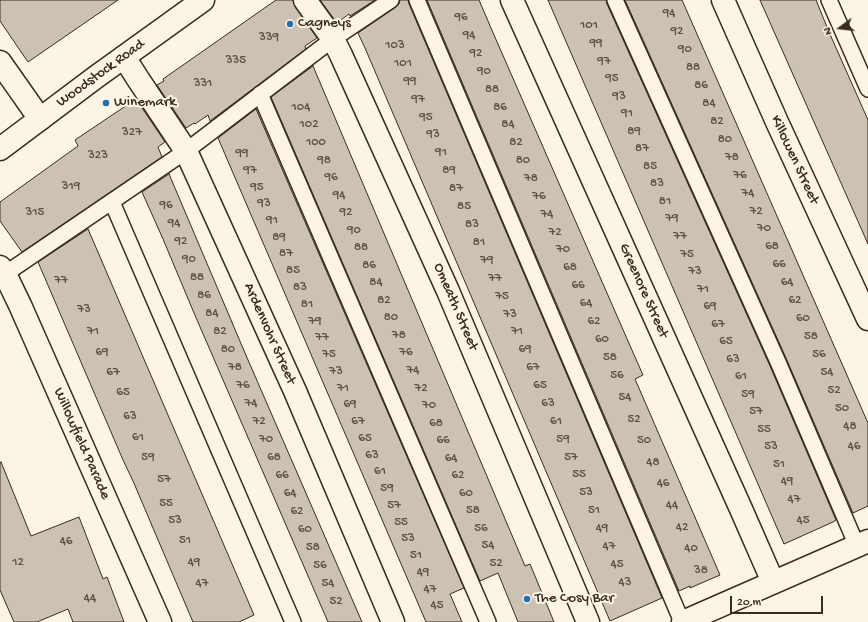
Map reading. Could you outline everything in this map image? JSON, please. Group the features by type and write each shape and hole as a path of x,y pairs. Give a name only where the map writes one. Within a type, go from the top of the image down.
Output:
{"street":[{"name":"Omeath Street","path":"306,0 333,39 448,291 588,622"},
{"name":"Greenore Street","path":"512,0 773,582"},
{"name":"Killowen Street","path":"723,0 777,122 868,319"},
{"name":"Woodstock Road","path":"0,149 197,2"},
{"name":"Ardenvohr Street","path":"124,57 186,151 295,391 393,622"},
{"path":"0,62 40,119"},
{"name":"Willowfield Parade","path":"3,270 20,305 160,622"},
{"path":"683,622 862,543"}],"lane":[{"path":"3,270 112,202 186,151 333,39 392,0"},
{"path":"417,0 683,622"},
{"path":"615,0 778,362 862,543"},
{"path":"829,0 868,89"},
{"path":"260,94 488,622"},
{"path":"112,202 293,622"}],"building":[{"path":"0,0 118,0 28,62 0,21"},
{"path":"276,0 293,0 295,7 317,38 305,46 306,49 210,121 208,115 186,128 157,85 164,81 163,79"},
{"path":"320,0 375,0 350,16 349,14 337,23"},
{"path":"400,0 408,0 662,598 610,621 358,33 396,7"},
{"path":"427,0 479,0 643,375 635,379 720,575 690,588 690,586 679,591"},
{"path":"548,0 606,0 770,366 836,520 833,522 784,544"},
{"path":"625,0 682,0 868,423 868,506 853,513 786,358"},
{"path":"760,0 816,0 868,120 868,244"},
{"path":"313,66 525,566 530,564 554,622 518,622 498,573 480,581 271,97"},
{"path":"136,99 165,142 158,147 162,157 22,252 0,221 0,202 78,146 75,140"},
{"path":"256,109 464,588 450,594 462,622 426,622 218,138"},
{"path":"169,174 362,622 328,622 194,313 142,192"},
{"path":"88,229 254,615 239,622 193,622 38,262"},
{"path":"1,462 31,536 79,517 103,579 107,577 124,622 73,622 68,609 37,622 14,622 0,590"}],"place":[{"name":"Cagneys","path":"290,24"},
{"name":"Winemark","path":"106,103"},
{"name":"The Cosy Bar","path":"527,599"}]}
